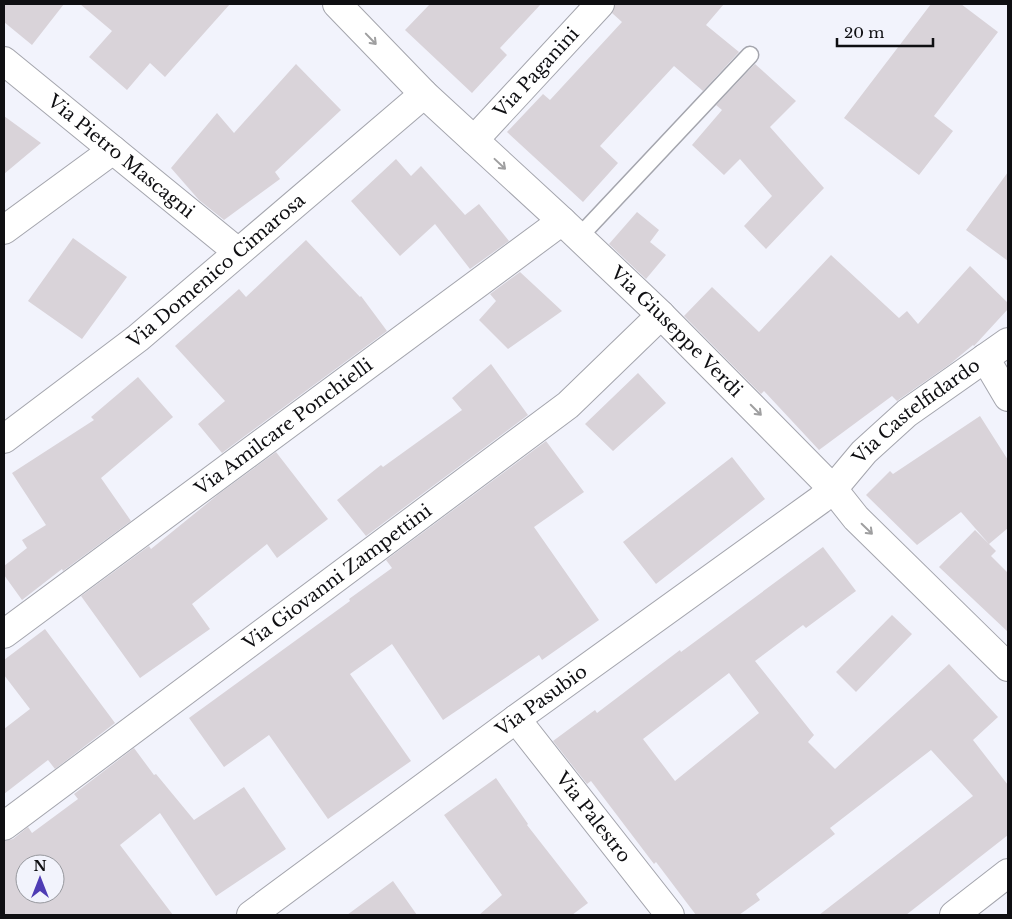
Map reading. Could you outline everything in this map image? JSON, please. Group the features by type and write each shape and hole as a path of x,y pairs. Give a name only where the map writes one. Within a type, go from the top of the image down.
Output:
{"street":[{"name":"Via Giuseppe Verdi","path":"337,4 424,94 660,315 834,489 856,518 1008,667"},
{"name":"Via Paganini","path":"474,140 600,4"},
{"name":"Via Pietro Mascagni","path":"4,61 238,252"},
{"name":"Via Domenico Cimarosa","path":"4,439 138,338 424,94"},
{"path":"4,230 113,150"},
{"name":"Via Amilcare Ponchielli","path":"4,634 570,229"},
{"name":"Via Giovanni Zampettini","path":"4,826 568,406 660,315"},
{"name":"Via Castelfidardo","path":"834,489 864,452 907,413 1008,342"},
{"path":"985,358 1008,397"},
{"name":"Via Pasubio","path":"251,915 516,719 834,489"},
{"name":"Via Palestro","path":"516,719 670,915"},
{"path":"954,915 1008,873"}],"lane":[{"path":"570,229 750,55"}],"building":[{"path":"4,4 64,4 32,45 4,22"},
{"path":"80,4 230,4 165,77 150,63 127,90 89,57 112,31"},
{"path":"430,4 541,4 500,48 507,55 472,93 405,30"},
{"path":"615,4 724,4 706,25 739,52 703,91 674,66 600,146 618,163 583,202 507,132 543,94 550,100 622,22 612,13"},
{"path":"931,4 961,4 998,32 934,116 953,131 919,175 844,118"},
{"path":"296,64 341,110 275,172 280,179 224,220 199,200 171,168 217,113 234,133"},
{"path":"755,64 796,101 770,127 824,188 766,249 744,226 772,196 740,159 724,175 692,145 722,110 716,105"},
{"path":"4,116 41,143 4,174"},
{"path":"396,159 411,176 421,166 465,215 479,204 509,241 470,269 435,224 400,256 351,201"},
{"path":"1008,172 1008,261 966,230"},
{"path":"637,212 659,230 650,242 666,255 646,279 609,244"},
{"path":"73,238 127,277 82,339 28,301"},
{"path":"306,240 361,296 387,331 222,453 198,424 225,401 175,346 239,289 246,297"},
{"path":"831,255 899,318 907,311 918,324 970,266 1008,303 1008,309 974,346 950,364 897,401 892,396 819,450 764,391 761,394 684,316 712,287 759,332"},
{"path":"520,272 562,311 508,349 479,320 496,301 490,294"},
{"path":"491,364 528,415 366,536 337,500 381,465 383,467 462,410 452,398"},
{"path":"638,373 666,403 613,451 585,424"},
{"path":"138,377 173,417 101,478 131,521 63,571 62,569 22,600 4,575 4,566 27,548 22,540 46,525 12,473 94,420 91,417"},
{"path":"980,416 1008,460 1008,528 989,544 961,512 917,545 866,495 890,471 893,474"},
{"path":"546,441 584,492 534,527 599,620 542,660 539,655 443,720 392,644 350,674 411,761 328,819 269,735 224,767 189,718 350,601 349,599 392,568 386,560"},
{"path":"276,452 328,519 277,558 267,544 192,604 210,629 140,678 81,596 149,546 151,549 220,493"},
{"path":"732,457 765,499 656,584 623,542"},
{"path":"975,530 996,551 991,556 1008,573 1008,632 939,567"},
{"path":"823,547 856,591 806,628 803,625 755,661 814,735 808,742 835,769 949,664 998,717 973,740 1008,785 1008,835 906,915 819,915 973,796 931,750 830,828 835,834 756,894 760,900 739,915 696,915 656,862 654,864 591,781 587,784 553,741 595,710 597,713 680,650 681,652","holes":["729,673 759,713 675,781 643,739"]},
{"path":"892,615 912,634 856,692 836,672"},
{"path":"45,629 115,723 55,769 48,760 4,794 4,729 30,709 4,675 4,660"},
{"path":"134,748 154,775 156,774 194,820 244,787 286,849 216,896 160,813 120,845 173,915 4,915 4,841 13,839 28,827 32,833 78,799 74,794"},
{"path":"496,778 527,825 588,903 572,915 479,915 502,895 444,815"},
{"path":"393,881 417,915 347,915"}]}
